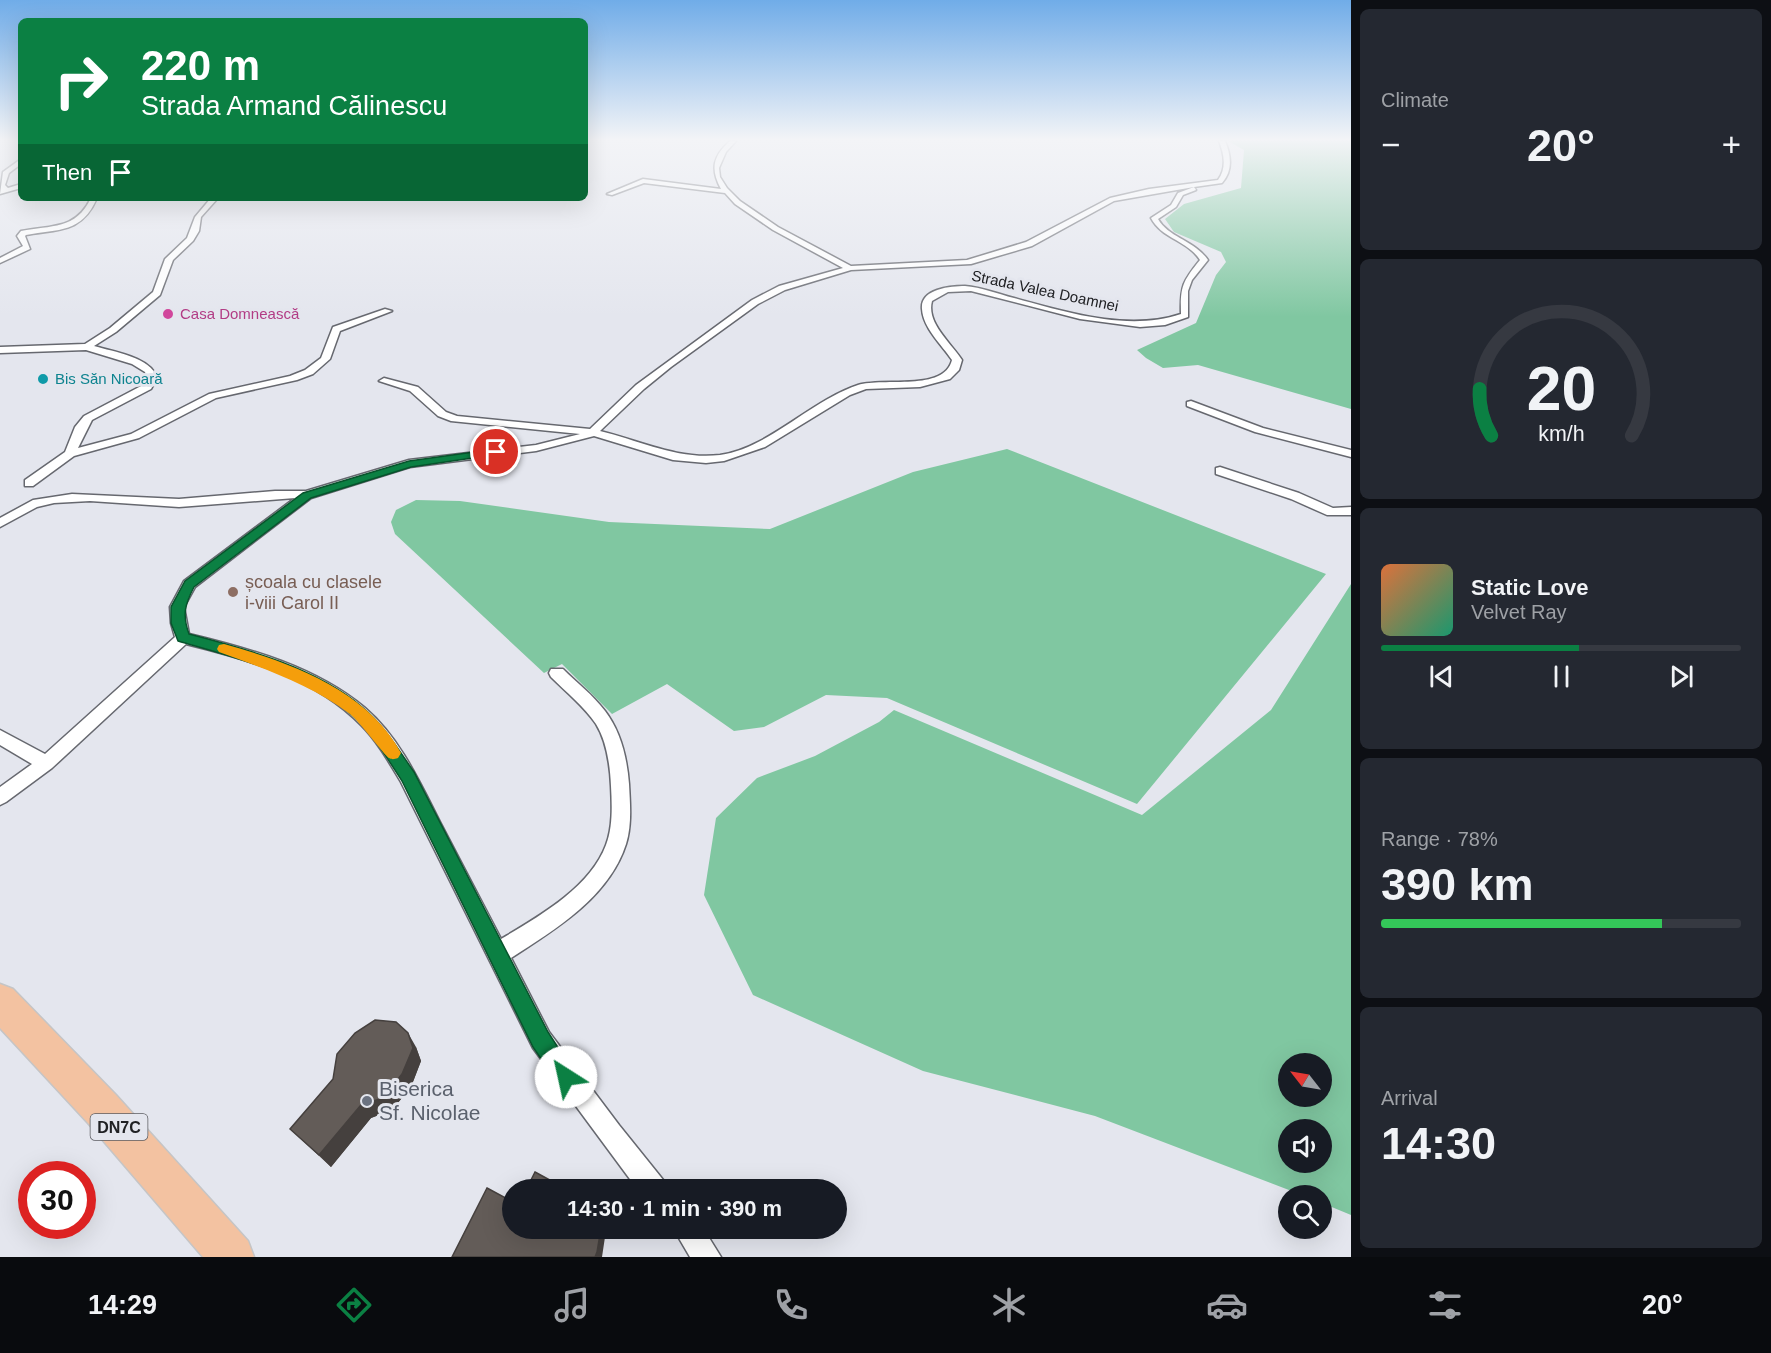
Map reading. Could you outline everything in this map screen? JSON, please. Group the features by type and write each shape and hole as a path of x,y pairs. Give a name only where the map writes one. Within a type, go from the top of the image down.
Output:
{"main road":[{"name":"DN7C","path":"0,1002 110,1117 232,1257"}],"street":[{"path":"737,200 746,209 779,230 850,268"},
{"name":"Strada Valea Doamnei","path":"592,433 640,387 755,302 782,288 850,268 968,262 1029,244 1057,226 1111,200"},
{"name":"Strada Valea Doamnei","path":"384,381 414,389 442,414 454,419 592,433 677,459 724,458 768,441 818,406 846,392 867,385 926,383 944,379 953,373 958,367 957,360 932,326 926,313 925,303 929,297 956,288 1127,324 1144,325 1176,320 1185,315 1187,304 1184,291 1188,280 1204,260 1200,252 1191,244 1160,228 1154,219 1174,206 1178,200"},
{"path":"0,261 27,247 21,236 24,233 65,226 78,221 89,211 93,201"},
{"path":"87,347 113,330 157,294 169,259 190,239 195,231 198,217 212,201"},
{"path":"29,483 69,454 135,436 213,396 302,375 325,359 336,329 388,311"},
{"path":"0,350 87,347 141,365 150,371 152,378 141,391 88,418 81,427 69,454"},
{"path":"1191,404 1243,425 1351,454"},
{"path":"0,523 30,506 57,500 101,499 178,503 268,495 307,495 409,464 559,444 592,433"},
{"path":"1220,471 1295,496 1331,512 1351,511"},
{"path":"183,638 178,623 177,607 189,584 307,495"},
{"path":"0,797 46,763 183,638"},
{"path":"183,638 216,646 283,670 320,687 357,711 383,738 408,777 541,1040 646,1179"},
{"path":"497,954 535,931 576,899 600,875 616,846 621,805 619,764 611,738 598,714 557,673"},
{"path":"0,737 46,763"},
{"path":"694,1239 707,1257"}],"green space":[{"path":"1199,200 1351,200 1351,409 1198,365 1163,368 1137,350 1196,323 1216,275 1226,262 1221,252 1174,232 1165,219 1184,204"},
{"path":"1007,449 1326,574 1137,804 887,698 826,695 764,727 734,731 667,684 612,714 562,664 544,673 395,534 391,522 396,510 416,500 460,501 609,522 770,529 913,472"},
{"path":"1351,584 1351,1215 1332,1207 1332,1185 1278,1186 1095,1116 923,1071 753,995 704,895 716,818 757,778 815,756 879,722 894,710 1142,815 1271,710"}],"building":[{"name":"Biserica Sf. Nicolae","path":"375,1020 396,1022 408,1033 413,1048 402,1074 383,1098 361,1105 319,1155 290,1129 333,1079 337,1054 355,1033"},
{"path":"535,1172 548,1179 532,1179"},
{"path":"487,1188 502,1196 502,1239 599,1239 595,1257 452,1257"}],"slow traffic":[{"path":"224,649 283,670 320,687 357,711 383,738 393,753"}],"place":[{"name":"Casa Domnească","path":"168,314"},
{"name":"Bis Săn Nicoară","path":"43,379"},
{"name":"școala cu clasele i-viii Carol II","path":"233,592"},
{"name":"Biserica Sf. Nicolae","path":"367,1101"}],"route":[{"path":"496,452 409,464 307,495 189,584 177,607 178,623 183,638 216,646 283,670 320,687 357,711 383,738 408,777 541,1040 566,1077"}]}
